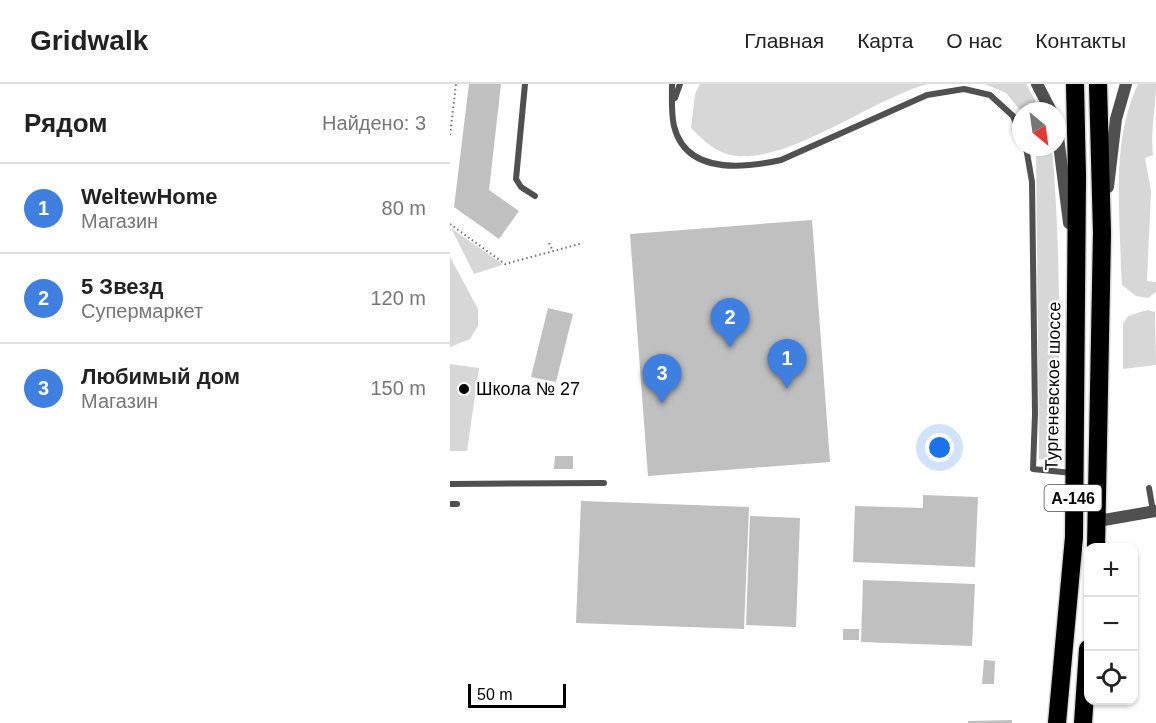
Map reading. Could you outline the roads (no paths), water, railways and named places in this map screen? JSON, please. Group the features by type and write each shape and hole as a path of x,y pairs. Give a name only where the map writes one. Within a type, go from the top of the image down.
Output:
{"highway":[{"name":"Тургеневское шоссе","path":"1058,723 1074,537 1077,176 1075,84"},
{"name":"А-146","path":"1096,543 1102,233 1098,84"},
{"path":"1083,723 1089,651"}],"street":[{"path":"1037,84 1046,102"},
{"path":"1102,233 1116,119 1126,84"},
{"path":"1060,156 1075,273"},
{"path":"1098,521 1155,512"}],"lane":[{"path":"525,84 516,179 521,187 534,196"},
{"path":"672,84 673,114 680,140 691,152 707,162 729,167 782,160 927,95 964,89 990,96 1012,115"},
{"path":"673,114 680,84"},
{"path":"1028,156 1032,182 1035,414 1033,469 1073,473"},
{"path":"450,484 604,483"},
{"path":"1149,488 1155,512"}],"place":[{"name":"5 Звезд","path":"730,348"},
{"name":"Школа № 27","path":"464,389"},
{"name":"WeltewHome","path":"787,389"},
{"name":"Любимый дом","path":"662,404"}]}
